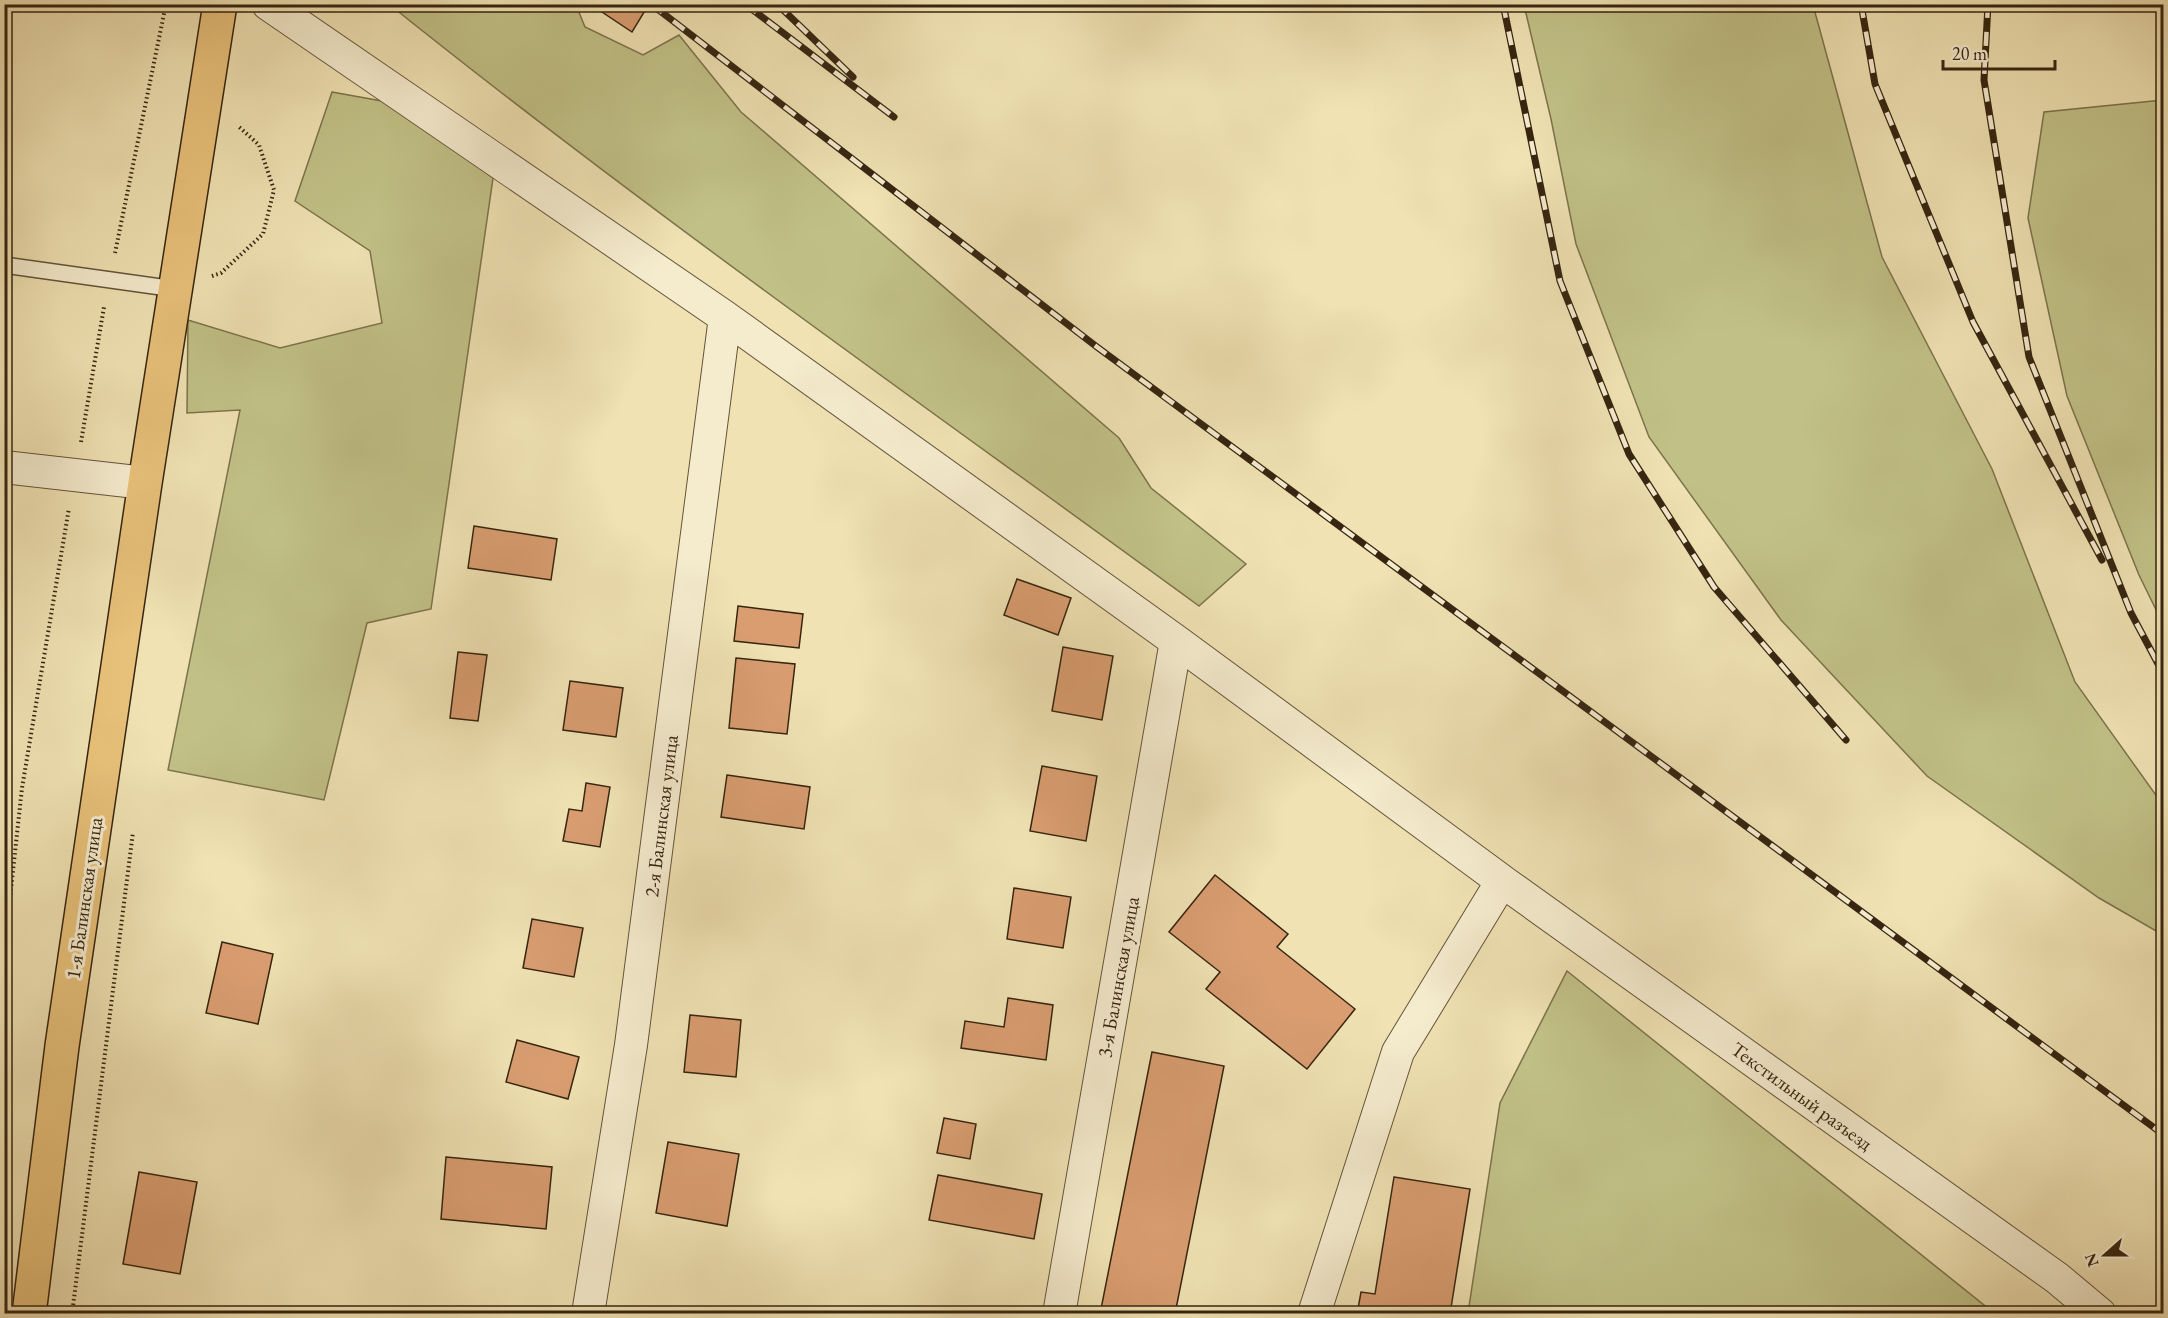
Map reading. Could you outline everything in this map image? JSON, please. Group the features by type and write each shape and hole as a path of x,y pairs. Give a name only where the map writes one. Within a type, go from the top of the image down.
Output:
{"main road":[{"name":"1-я Балинская улица","path":"29,1314 62,1046 205,86 220,4"}],"street":[{"name":"Текстильный разъезд","path":"268,4 725,318 1176,641 1502,881 2057,1278 2100,1314"},
{"name":"2-я Балинская улица","path":"588,1314 631,1045 725,318"},
{"path":"4,467 145,483"},
{"name":"3-я Балинская улица","path":"1059,1314 1176,641"},
{"path":"1314,1314 1398,1052 1502,881"}],"lane":[{"path":"4,265 7,268 175,289"}],"path":[{"path":"175,289 221,273 263,234 274,189 259,145 225,114 205,86"},
{"path":"4,952 22,788 64,541"}],"green space":[{"path":"390,5 576,5 585,27 643,55 679,35 741,112 1119,438 1151,488 1246,564 1199,606 589,160"},
{"path":"1524,5 1813,5 1882,257 1992,469 2075,682 2163,805 2163,935 2099,898 1927,776 1781,620 1649,437 1576,244 1551,119"},
{"path":"332,92 393,103 493,178 431,609 367,623 324,800 168,770 240,410 187,413 188,320 280,348 382,323 370,251 295,201"},
{"path":"2164,100 2163,624 2139,575 2067,396 2028,218 2044,112"},
{"path":"1567,971 1994,1313 1468,1313 1500,1103"}],"building":[{"path":"598,4 639,4 646,9 632,32 596,8"},
{"path":"474,526 557,539 551,580 468,568"},
{"path":"1017,579 1071,598 1058,635 1004,615"},
{"path":"738,606 803,614 799,648 734,641"},
{"path":"1063,647 1113,656 1102,720 1052,711"},
{"path":"458,652 487,655 478,721 450,718"},
{"path":"736,658 795,664 787,734 729,728"},
{"path":"570,681 623,688 616,737 563,730"},
{"path":"1042,766 1097,776 1086,841 1030,831"},
{"path":"727,775 810,787 804,829 721,817"},
{"path":"586,783 610,787 600,847 563,841 569,809 582,811"},
{"path":"1215,875 1288,934 1277,947 1355,1009 1307,1069 1206,989 1220,972 1169,932"},
{"path":"1014,888 1071,897 1063,948 1007,939"},
{"path":"532,919 583,928 574,977 523,968"},
{"path":"222,942 273,954 258,1024 206,1013"},
{"path":"1008,998 1053,1005 1046,1060 961,1048 965,1021 1004,1027"},
{"path":"690,1015 741,1020 736,1077 684,1072"},
{"path":"517,1040 579,1057 568,1099 506,1082"},
{"path":"1152,1052 1224,1066 1175,1314 1100,1314"},
{"path":"944,1118 976,1124 970,1159 937,1153"},
{"path":"668,1142 739,1154 727,1226 656,1213"},
{"path":"446,1157 552,1167 546,1229 441,1219"},
{"path":"139,1172 197,1182 180,1274 123,1264"},
{"path":"938,1175 1042,1194 1034,1239 929,1220"},
{"path":"1394,1177 1470,1189 1450,1314 1357,1314 1361,1292 1375,1294"}],"railway":[{"path":"651,4 1097,347 2164,1135"},
{"path":"745,4 894,117"},
{"path":"777,4 853,77"},
{"path":"1503,4 1560,281 1629,454 1714,587 1846,740"},
{"path":"1861,4 1875,84 1973,322 2102,560"},
{"path":"1988,4 1984,80 2029,357 2131,613 2164,675"}]}
